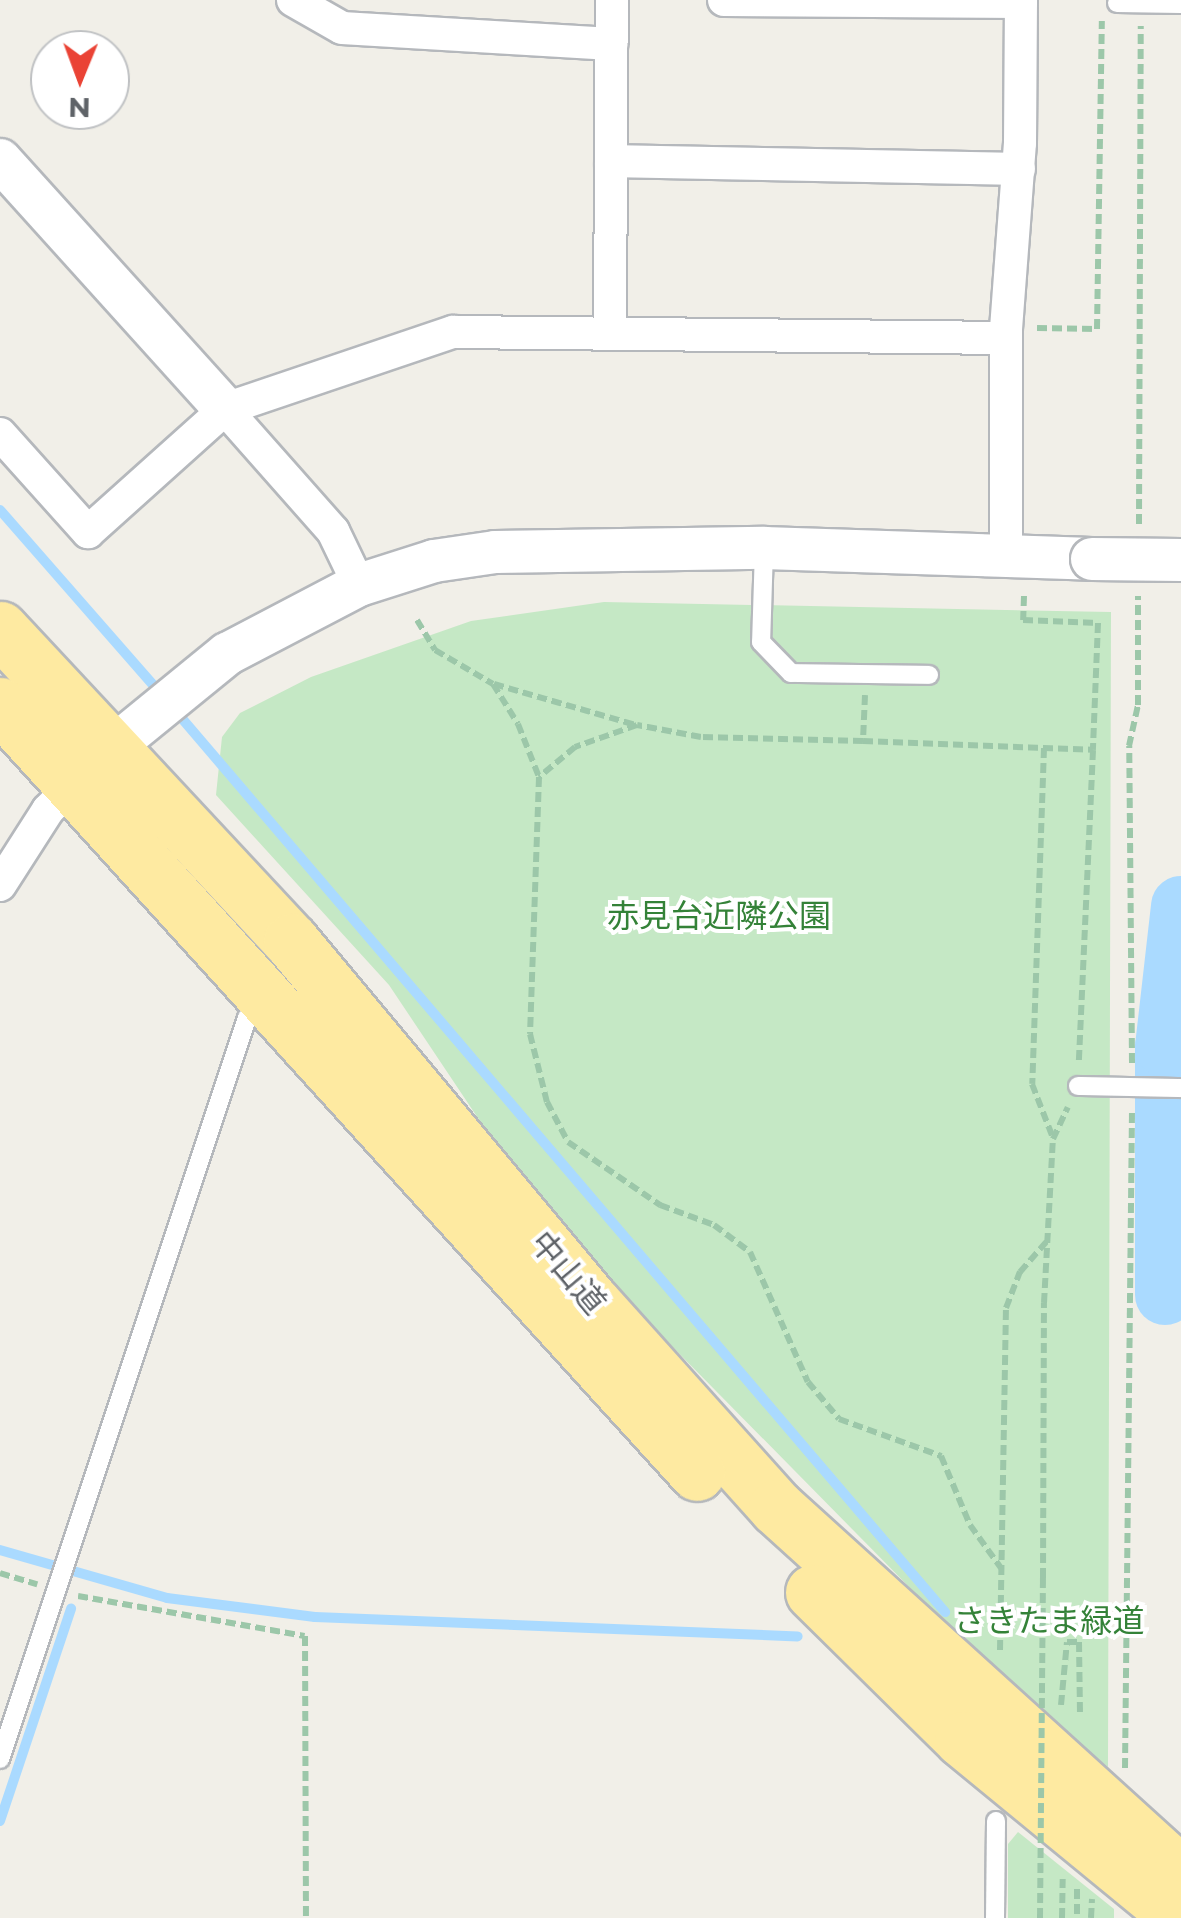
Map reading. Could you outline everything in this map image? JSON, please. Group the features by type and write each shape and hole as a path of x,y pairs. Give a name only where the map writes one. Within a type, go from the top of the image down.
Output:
{"highway":[{"name":"中山道","path":"0,629 90,768 265,1002 756,1536 962,1739 1162,1881"},
{"name":"中山道","path":"0,705 90,768 290,941 593,1303 776,1507 1162,1881"}],"street":[{"path":"293,0 342,28 612,44"},
{"path":"610,334 612,0"},
{"path":"724,0 1021,1 1019,169 1006,333 1006,557"},
{"path":"0,160 333,531 358,585"},
{"path":"611,162 1019,169"},
{"path":"0,434 88,532 225,409 453,332 1006,333"},
{"path":"0,885 36,825 90,768 228,654 358,585 434,561 496,552 764,548 1181,560"}],"lane":[{"path":"1109,3 1181,4"},
{"path":"764,548 761,642 791,673 929,675"},
{"path":"0,1759 248,1018 265,1002"},
{"path":"1078,1086 1181,1088"},
{"path":"996,1821 996,1918"}],"path":[{"path":"1006,333 1096,329 1109,3"},
{"path":"1024,596 1023,620 1098,623 1078,1086 1053,1138 1048,1240 1040,1918"},
{"path":"417,620 435,650 493,684 637,725 701,737 1093,750"},
{"path":"864,741 865,674"},
{"path":"493,684 518,724 539,777 530,1034 547,1102 568,1142 660,1205 714,1225 750,1252 808,1382 839,1419 941,1456 970,1525 1002,1568"},
{"path":"539,777 575,748 637,725"},
{"path":"1044,748 1032,1084 1053,1138"},
{"path":"1125,1773 1141,1088"},
{"path":"999,1666 1006,1308 1020,1272 1048,1240"},
{"path":"0,1573 305,1636 306,1918"},
{"path":"1042,1704 1063,1706 1067,1642 1080,1642 1080,1713"},
{"path":"1055,1870 1063,1870 1062,1918"},
{"path":"1077,1881 1077,1918"}],"green space":[{"name":"赤見台近隣公園","path":"604,602 1111,612 1108,1767 989,1668 588,1261 506,1160 389,985 216,795 222,737 240,713 311,677 471,621"},
{"path":"1018,1832 1114,1909 1114,1918 1008,1918 1008,1844"}],"waterway":[{"path":"0,510 162,695"},
{"path":"173,708 945,1612"},
{"path":"1165,1295 1165,1047 1181,906"},
{"path":"0,1550 167,1598 315,1617 798,1636"},
{"path":"0,1821 71,1609"}],"park label":[{"name":"さきたま緑道","path":"1049,1621"}]}
